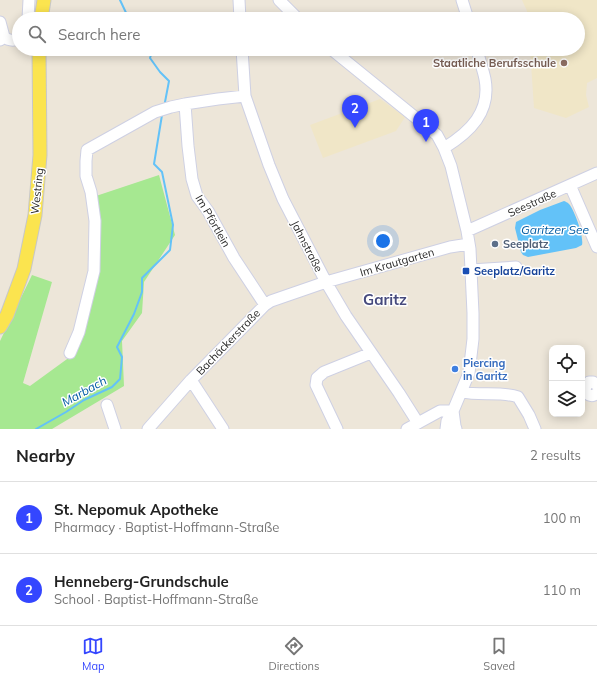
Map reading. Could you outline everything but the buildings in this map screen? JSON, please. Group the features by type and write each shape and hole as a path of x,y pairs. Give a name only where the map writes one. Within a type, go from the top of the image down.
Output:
{"main road":[{"path":"42,12 44,0"},
{"name":"Westring","path":"0,327 7,316 24,269 35,215 40,155 40,56"}],"street":[{"path":"28,12 29,0"},
{"path":"239,0 240,12"},
{"path":"279,0 291,12"},
{"path":"462,0 466,12"},
{"path":"0,22 2,38 12,40"},
{"name":"Jahnstraße","path":"242,56 245,96 269,165 283,199 326,282 346,316 418,423"},
{"path":"340,56 437,135 451,166 470,244 473,339 469,373 453,412 446,421 446,429"},
{"path":"444,148 472,127 482,110 486,93 485,79 479,56"},
{"path":"70,353 79,332 94,272 95,221 91,192 86,176 87,150 155,112 185,104 245,96"},
{"name":"Im Pförtlein","path":"185,104 188,146 192,179 196,196 208,211 234,258 265,305"},
{"name":"Seestraße","path":"467,231 597,173"},
{"path":"570,186 597,247"},
{"name":"Im Krautgarten","path":"326,282 450,247 470,244"},
{"path":"471,270 516,267"},
{"name":"Bachäckerstraße","path":"148,429 191,380 265,305 271,301 326,282"},
{"path":"337,429 316,385 317,378 324,372 371,353"},
{"path":"191,380 223,429"},
{"path":"597,385 594,382 589,382 585,388 589,395 594,395 597,393"},
{"path":"462,392 472,394 511,394 518,397 529,415 535,429"},
{"path":"107,405 115,429"},
{"path":"407,429 440,412 453,412"},
{"path":"453,412 456,429"}],"shaded area":[{"name":"Staatliche Berufsschule","path":"522,0 597,0 597,78 587,83 586,95 589,107 566,118 534,108 530,56 585,56 585,12 527,11"},
{"path":"380,99 405,117 396,131 323,158 310,125"}],"green space":[{"path":"159,175 175,235 144,282 142,313 122,341 124,386 52,429 0,429 0,341 32,275 52,282 23,383 30,386 74,354 98,271 96,196"}],"water":[{"name":"Garitzer See","path":"564,201 569,204 576,218 582,236 582,245 576,248 528,257 523,255 515,228 516,222 540,210"}],"waterway":[{"name":"Marbach","path":"120,0 126,12"},
{"name":"Marbach","path":"151,56 150,58 160,72 169,81 165,102"},
{"name":"Marbach","path":"36,429 84,400 112,387 120,379 122,357 117,347 134,314 142,292 142,278 170,250 173,225 162,172 154,164 162,115"}],"place":[{"name":"Staatliche Berufsschule","path":"564,63"},
{"name":"Henneberg-Grundschule","path":"355,128"},
{"name":"St. Nepomuk Apotheke","path":"426,142"},
{"name":"Seeplatz","path":"495,244"},
{"name":"Seeplatz/Garitz","path":"466,271"},
{"name":"Piercing in Garitz","path":"455,369"}],"district":[{"name":"Garitz","path":"385,299"}]}
